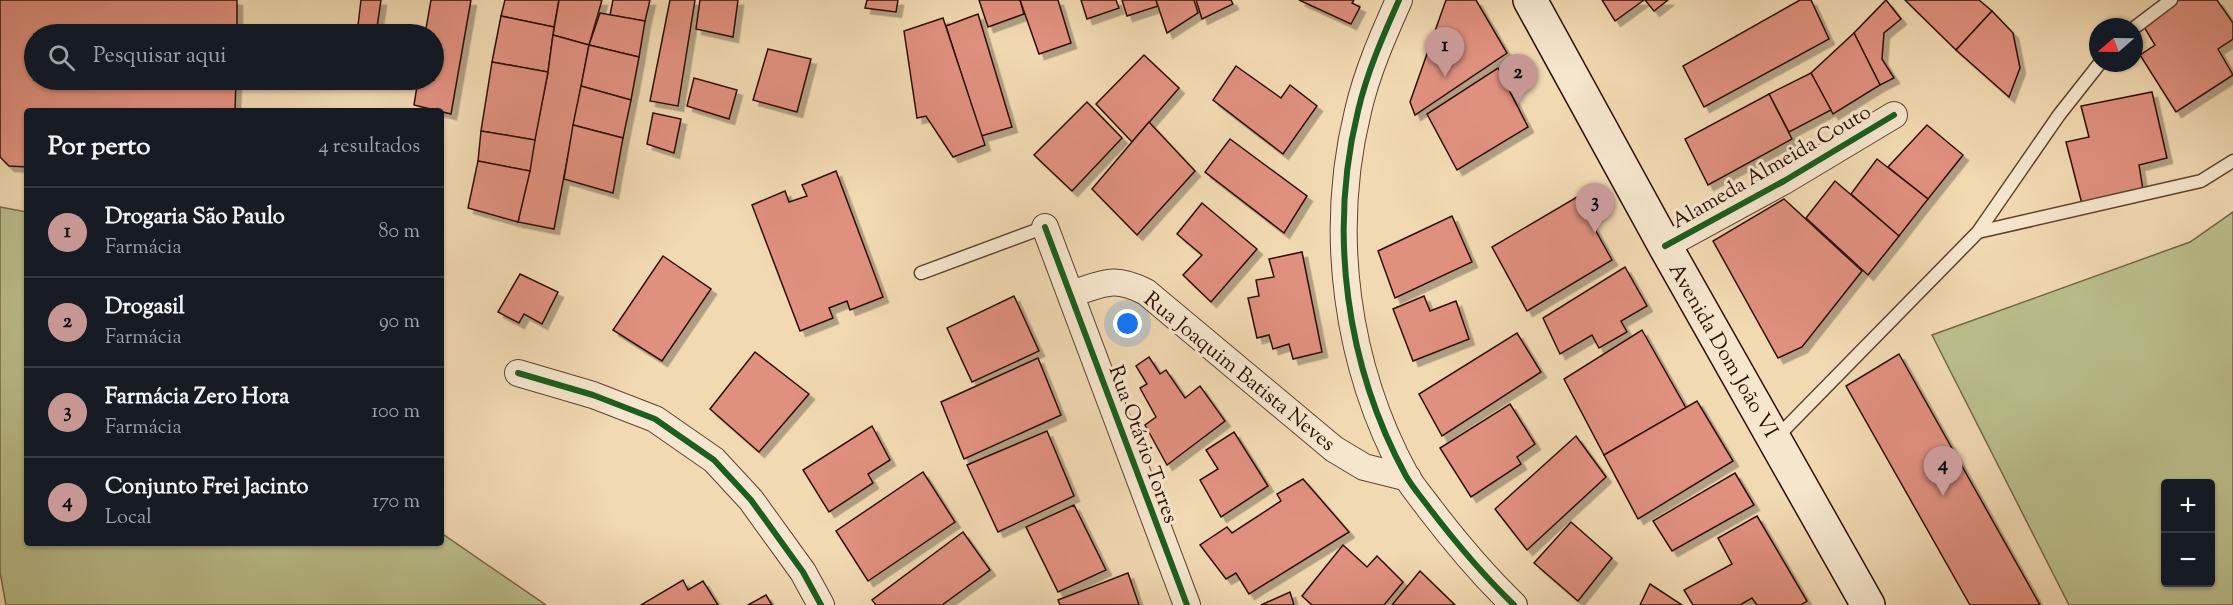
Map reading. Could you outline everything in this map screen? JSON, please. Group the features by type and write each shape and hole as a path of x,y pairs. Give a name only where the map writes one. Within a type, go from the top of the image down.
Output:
{"main road":[{"name":"Avenida Dom João VI","path":"1530,0 1665,246 1868,605"}],"street":[{"path":"1399,0 1377,52 1358,111 1347,176 1343,246 1350,316 1381,425 1408,478 1447,532 1489,581 1514,605"},
{"name":"Alameda Almeida Couto","path":"1665,246 1784,181 1894,115"},
{"name":"Rua Otávio Torres","path":"1046,227 1187,605"},
{"name":"Rua Joaquim Batista Neves","path":"1071,294 1109,282 1129,283 1146,292 1335,449 1364,467 1408,478"},
{"path":"518,373 593,395 656,419 714,460 764,518 803,572 822,605"}],"lane":[{"path":"2143,21 2171,0"},
{"path":"1774,440 1978,232 2059,115 2093,72"},
{"path":"1978,232 2201,182 2233,161"},
{"path":"921,273 1046,227"}],"green space":[{"path":"0,207 24,211 24,546 444,546 444,535 546,605 6,605 0,572"},
{"path":"2233,212 2233,605 2069,605 1932,335 2190,242"}],"building":[{"path":"0,0 237,0 237,24 24,24 24,90 236,90 235,108 24,108 24,167 9,166 0,157"},
{"path":"361,0 381,0 377,24 358,24"},
{"path":"431,0 471,0 451,114 444,112 444,108 414,105 416,90 444,90 444,24 427,24"},
{"path":"505,0 559,0 554,27 501,16"},
{"path":"559,0 602,0 589,45 553,35"},
{"path":"613,0 650,0 645,21 610,15"},
{"path":"670,0 695,0 678,106 650,101"},
{"path":"700,0 738,0 733,37 696,29"},
{"path":"867,0 898,0 896,12 865,8"},
{"path":"979,0 1020,0 1024,14 988,27"},
{"path":"1020,0 1058,0 1071,43 1039,54"},
{"path":"1081,0 1116,0 1119,8 1087,19"},
{"path":"1122,0 1156,0 1158,6 1127,16"},
{"path":"1156,0 1194,0 1198,13 1167,33"},
{"path":"1196,0 1231,0 1233,4 1202,19"},
{"path":"1299,0 1354,0 1352,3 1360,7 1351,24"},
{"path":"1446,0 1476,0 1507,53 1415,115 1410,102"},
{"path":"1602,0 1644,0 1615,21"},
{"path":"1645,0 1668,0 1654,11"},
{"path":"1800,0 1811,0 1829,39 1704,107 1683,66"},
{"path":"1886,0 1901,19 1884,33 1882,59 1894,78 1880,85 1854,33"},
{"path":"1905,0 1979,0 1992,11 1956,50"},
{"path":"2177,0 2217,0 2233,23 2233,39 2218,49 2233,75 2176,112 2143,60 2143,53 2155,45 2144,27"},
{"path":"1992,11 2013,33 2020,68 2009,97 1956,50"},
{"path":"600,13 645,21 639,57 589,45"},
{"path":"978,14 1012,127 981,136 946,26"},
{"path":"501,16 554,27 548,72 492,62"},
{"path":"943,18 985,145 953,157 926,116 917,118 904,31"},
{"path":"1854,33 1880,85 1833,114 1811,73"},
{"path":"553,35 589,45 554,229 518,222 548,72"},
{"path":"589,45 639,57 631,100 581,86"},
{"path":"768,49 811,59 797,112 753,100"},
{"path":"1144,55 1179,88 1132,142 1096,104"},
{"path":"492,62 548,72 535,140 481,131"},
{"path":"1236,66 1281,98 1290,85 1317,106 1283,154 1213,100"},
{"path":"1498,68 1528,127 1457,170 1427,114"},
{"path":"1811,73 1831,110 1789,132 1769,94"},
{"path":"694,78 737,90 729,119 687,106"},
{"path":"581,86 631,100 623,138 573,125"},
{"path":"2152,92 2167,158 2139,165 2143,190 2082,204 2066,142 2089,137 2081,106"},
{"path":"1769,94 1792,139 1708,185 1685,139"},
{"path":"1087,102 1122,138 1072,191 1034,155"},
{"path":"653,113 681,119 674,153 647,144"},
{"path":"1149,122 1195,171 1137,235 1092,189"},
{"path":"573,125 623,138 613,193 564,179"},
{"path":"1927,125 1963,155 1928,199 1888,167"},
{"path":"481,131 535,140 530,171 478,161"},
{"path":"1230,139 1307,196 1284,233 1205,172"},
{"path":"1877,159 1928,199 1899,236 1851,194"},
{"path":"478,161 530,171 518,222 468,208"},
{"path":"836,171 883,297 850,310 847,301 829,308 833,318 800,331 752,205 785,191 789,202 807,196 802,185"},
{"path":"1835,181 1899,236 1868,275 1806,218"},
{"path":"1577,197 1612,260 1527,311 1492,247"},
{"path":"1784,199 1862,271 1802,347 1778,358 1713,241"},
{"path":"1202,203 1257,249 1211,302 1183,275 1202,255 1177,234"},
{"path":"1452,216 1472,262 1395,298 1378,251"},
{"path":"1302,252 1322,352 1293,359 1289,344 1273,349 1269,335 1257,338 1248,298 1259,296 1256,280 1274,277 1269,259"},
{"path":"663,256 711,289 662,361 613,330"},
{"path":"1625,267 1647,306 1621,321 1627,332 1599,348 1592,335 1560,354 1543,318"},
{"path":"520,274 558,292 542,324 524,314 519,323 498,312"},
{"path":"1014,296 1039,351 972,382 947,328"},
{"path":"1424,296 1430,311 1456,301 1469,339 1413,361 1393,309"},
{"path":"1642,330 1686,408 1604,455 1564,379"},
{"path":"1517,333 1541,372 1442,436 1419,394"},
{"path":"755,352 809,394 759,452 710,409"},
{"path":"1899,354 2040,605 1970,605 1846,386"},
{"path":"1149,357 1160,374 1166,370 1185,398 1200,386 1225,421 1167,465 1145,425 1156,417 1140,388 1147,384 1136,366"},
{"path":"1038,358 1061,415 964,459 941,402"},
{"path":"1697,401 1733,461 1638,519 1604,455"},
{"path":"1510,404 1535,444 1517,457 1521,464 1471,497 1440,448"},
{"path":"872,426 890,460 868,474 873,483 829,512 803,470"},
{"path":"1047,431 1074,496 998,532 967,465"},
{"path":"1234,432 1268,486 1221,517 1200,480 1218,469 1206,450"},
{"path":"1576,436 1606,477 1527,550 1495,509"},
{"path":"923,472 955,522 868,581 836,531"},
{"path":"1735,473 1754,505 1672,551 1653,521"},
{"path":"1303,479 1349,532 1249,594 1236,573 1226,579 1200,545 1227,527 1232,533 1281,501 1277,494"},
{"path":"1074,505 1106,570 1058,592 1026,527"},
{"path":"1757,516 1807,601 1801,605 1757,605 1752,598 1740,605 1693,605 1684,590 1732,564 1718,538"},
{"path":"1571,522 1612,558 1578,601 1534,563"},
{"path":"963,532 990,570 942,605 876,605 872,600"},
{"path":"1343,545 1367,567 1377,556 1403,582 1384,605 1312,605 1302,596"},
{"path":"1420,571 1455,605 1392,605"},
{"path":"1128,573 1139,605 1060,605 1058,600"},
{"path":"683,580 688,590 703,581 718,605 641,605"},
{"path":"1650,584 1682,605 1640,605"},
{"path":"1290,592 1294,605 1261,605"},
{"path":"766,595 772,605 748,605"}],"cycle path":[{"path":"1399,0 1366,82 1349,157 1344,204 1344,251 1348,298 1369,390 1385,434 1406,476 1460,546 1514,605"},
{"path":"1665,246 1784,181 1894,115"},
{"path":"1045,227 1187,605"},
{"path":"518,373 593,395 655,419 714,460 751,500 803,572 821,605"}],"place":[{"name":"Drogaria São Paulo","path":"1445,77"},
{"name":"Drogasil","path":"1518,104"},
{"name":"Farmácia Zero Hora","path":"1595,233"},
{"name":"Conjunto Frei Jacinto","path":"1943,496"}]}
